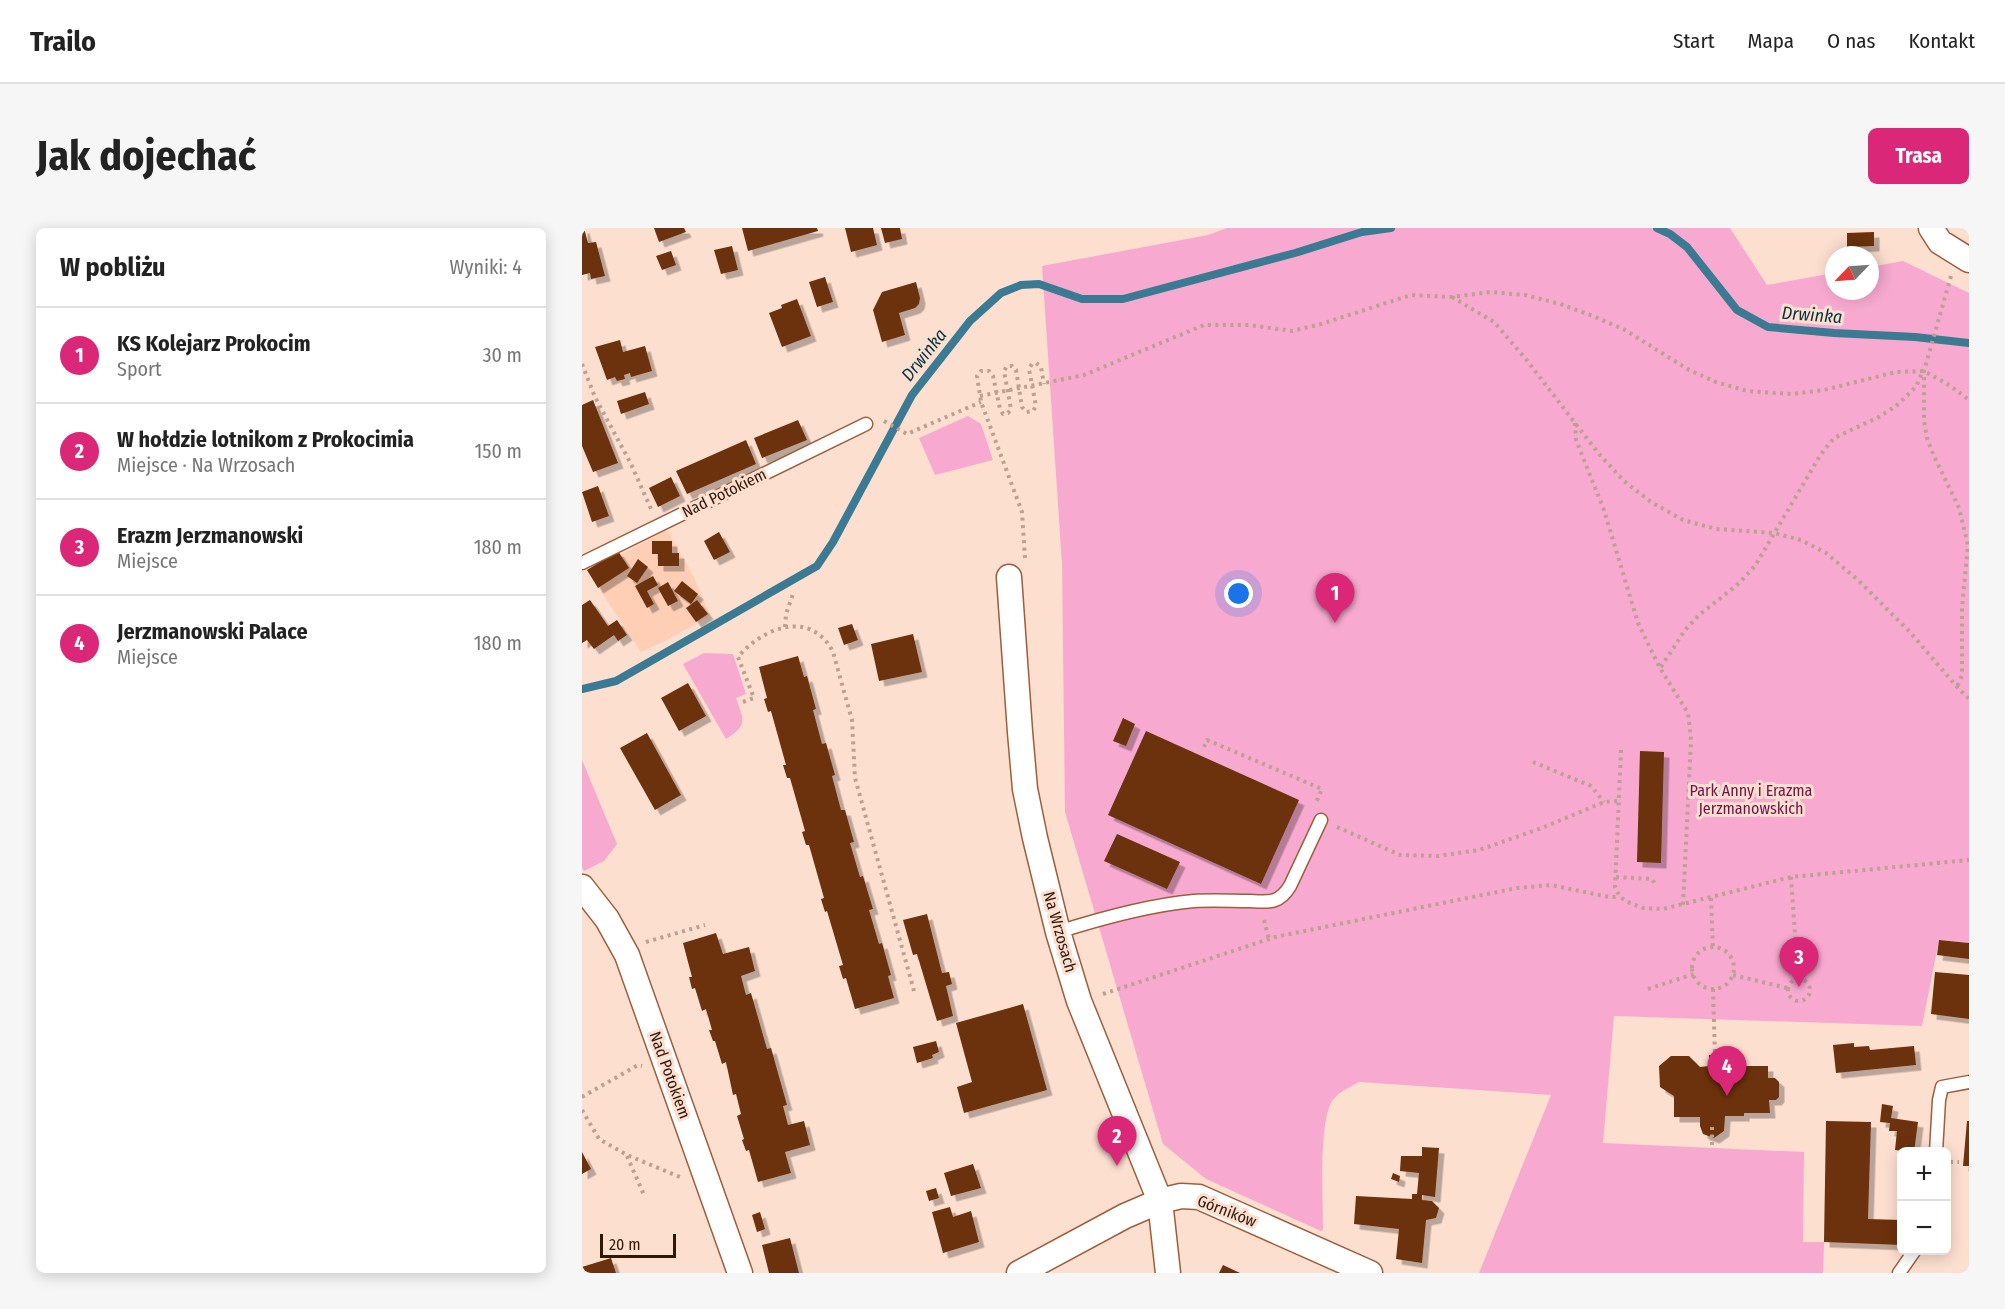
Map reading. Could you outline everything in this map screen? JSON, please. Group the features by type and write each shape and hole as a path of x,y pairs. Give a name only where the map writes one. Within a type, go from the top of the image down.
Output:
{"street":[{"path":"1931,228 1961,266"},
{"name":"Na Wrzosach","path":"1009,578 1025,789 1035,838 1058,932 1079,1001 1160,1201 1168,1273"},
{"name":"Nad Potokiem","path":"582,886 607,919 627,955 740,1273"},
{"name":"Górników","path":"1019,1273 1125,1216 1160,1201 1181,1196 1199,1197 1370,1273"}],"lane":[{"name":"Nad Potokiem","path":"582,563 866,424"},
{"path":"1058,932 1094,921 1182,903 1212,900 1265,902 1279,900 1290,886 1321,820"},
{"path":"1936,1147 1938,1100 1942,1088 1969,1082"},
{"path":"1899,1273 1912,1255"}],"path":[{"path":"1660,668 1684,630 1729,592 1755,566 1821,454 1834,438 1879,417 1896,406 1916,387 1927,363 1944,304 1961,266"},
{"path":"980,396 1084,375 1204,325 1249,325 1292,331 1411,295 1452,297 1491,292 1525,295 1560,303 1625,330 1689,370 1716,382 1747,391 1824,390 1896,372 1924,371 1969,400"},
{"path":"1452,297 1494,322 1599,454 1624,481 1651,502 1683,520 1716,528 1774,533 1801,540 1826,553 1842,565 1910,632 1969,699"},
{"path":"1009,578 1027,577 1022,512 981,402 977,376 981,371 989,371 993,376 1003,414 1008,413 1011,409 1004,371 1007,366 1012,366 1016,370 1022,406 1026,412 1033,411 1035,406 1029,369 1032,364 1036,363 1041,367 1044,384"},
{"path":"582,364 595,397 632,464 657,526"},
{"path":"1924,371 1926,438 1959,508 1968,545 1962,608 1962,675 1957,687"},
{"path":"878,418 907,434 981,402"},
{"path":"1575,423 1576,440 1604,510 1634,612 1660,668 1688,713 1690,726 1683,905"},
{"path":"785,627 786,614 793,594"},
{"path":"743,702 754,698 738,657 754,640 785,627 799,627 812,630 829,644 852,720 855,778 915,991"},
{"path":"1962,675 1969,673"},
{"path":"1204,747 1207,740 1322,789 1314,807 1321,820 1400,855 1438,856 1479,850 1542,828 1604,802 1618,801"},
{"path":"1620,897 1615,887 1621,750"},
{"path":"1533,762 1590,786 1604,802"},
{"path":"1114,990 1275,937 1517,888 1551,885 1609,897 1620,897 1643,908 1663,909 1791,877 1969,860"},
{"path":"1616,877 1652,879 1656,886"},
{"path":"1791,877 1798,978"},
{"path":"1711,898 1713,948"},
{"path":"642,943 705,925"},
{"path":"1713,948 1721,949 1728,954 1734,969 1728,984 1721,988 1713,989 1698,983 1694,974 1692,968 1698,954 1713,948"},
{"path":"1648,989 1694,974"},
{"path":"1733,975 1787,988"},
{"path":"1798,978 1809,983 1811,989 1805,1000 1799,1001 1793,999 1787,988 1793,980 1798,978"},
{"path":"1713,989 1715,1055"},
{"path":"582,1097 638,1065 644,1066"},
{"path":"582,1110 599,1139 627,1155 681,1177"},
{"path":"1712,1126 1712,1145"},
{"path":"627,1155 644,1195"}],"shaded area":[{"path":"667,530 693,575 710,615 641,652 587,570 618,551 620,555"}],"green space":[{"name":"Park Anny i Erazma Jerzmanowskich","path":"1227,228 1730,228 1767,285 1825,275 1825,300 1879,300 1879,265 1903,261 1969,293 1969,943 1939,940 1922,1026 1614,1016 1603,1143 1804,1152 1803,1242 1824,1242 1823,1273 1479,1273 1551,1095 1359,1082 1347,1089 1332,1101 1324,1132 1323,1230 1321,1231 1206,1179 1163,1144 1065,812 1062,564 1042,266 1208,235"},
{"path":"968,416 981,424 993,460 935,475 919,438"},
{"path":"704,653 733,654 746,694 736,698 742,717 741,726 726,739 683,664"},
{"path":"582,760 617,844 604,861 584,871 582,868"}],"building":[{"path":"582,228 584,228 588,243 596,242 605,276 591,279 590,273 582,275"},
{"path":"654,228 684,228 686,232 659,242"},
{"path":"742,228 817,228 818,231 748,251"},
{"path":"845,228 873,228 877,245 851,252"},
{"path":"881,228 900,228 902,239 885,243"},
{"path":"1874,232 1874,246 1847,246 1847,233"},
{"path":"732,246 738,270 721,274 714,250"},
{"path":"671,251 676,265 662,270 656,256"},
{"path":"825,277 833,302 817,307 809,282"},
{"path":"916,282 920,298 919,304 915,308 899,313 905,335 882,342 873,310 882,292"},
{"path":"797,299 811,336 782,347 769,313"},
{"path":"620,340 623,352 645,346 652,371 631,377 630,373 624,375 625,379 617,381 615,377 607,380 595,347"},
{"path":"645,392 649,404 621,414 617,401"},
{"path":"593,400 618,463 593,472 582,446 582,405"},
{"path":"798,420 807,440 762,458 754,438"},
{"path":"746,440 756,464 687,494 676,471"},
{"path":"671,477 680,496 658,507 649,488"},
{"path":"598,486 609,516 592,522 582,492"},
{"path":"719,532 730,552 714,560 704,541"},
{"path":"652,541 672,541 672,553 679,553 679,566 658,566 658,554 652,554"},
{"path":"618,551 629,568 598,588 587,570"},
{"path":"638,559 648,567 637,583 627,576"},
{"path":"653,576 658,585 647,591 654,604 647,608 635,586"},
{"path":"682,581 698,594 691,604 674,591"},
{"path":"668,582 678,601 668,606 658,588"},
{"path":"590,600 608,626 617,620 627,635 618,641 614,635 594,649 587,640 582,643 582,605"},
{"path":"697,600 708,614 696,622 686,608"},
{"path":"852,624 858,640 844,645 838,628"},
{"path":"913,634 922,672 879,681 871,644"},
{"path":"798,656 804,677 807,676 822,744 826,743 841,810 845,810 854,842 850,843 860,877 863,876 873,909 869,910 891,975 888,976 894,998 855,1009 846,978 843,979 839,966 843,965 827,911 825,912 821,899 824,898 809,845 806,845 802,832 805,831 790,778 787,778 783,765 786,765 771,711 768,712 764,699 767,698 759,667"},
{"path":"688,683 706,716 679,731 661,698"},
{"path":"1123,718 1135,724 1126,746 1113,741"},
{"path":"1146,731 1299,800 1261,884 1108,815"},
{"path":"647,733 681,795 655,810 620,748"},
{"path":"1640,751 1664,752 1661,863 1637,862"},
{"path":"1117,834 1180,862 1167,889 1104,861"},
{"path":"927,914 942,973 949,972 952,984 946,986 953,1016 937,1021 917,954 913,955 903,920"},
{"path":"716,933 723,954 749,947 755,971 741,976 746,995 751,993 767,1049 771,1048 787,1105 783,1106 788,1125 804,1121 810,1145 785,1152 791,1173 758,1182 749,1150 746,1151 742,1140 744,1139 737,1116 741,1114 736,1094 733,1095 726,1062 722,1064 709,1030 712,1030 706,1009 702,1011 695,988 692,989 689,977 692,977 683,943"},
{"path":"1939,940 1969,943 1969,959 1937,955"},
{"path":"1935,972 1969,975 1969,1019 1931,1014"},
{"path":"1023,1004 1047,1090 964,1113 957,1087 972,1082 956,1023"},
{"path":"936,1041 939,1052 932,1055 933,1058 917,1063 913,1047"},
{"path":"1854,1043 1854,1047 1869,1046 1870,1050 1914,1046 1916,1065 1836,1073 1833,1045"},
{"path":"1709,1055 1736,1055 1736,1066 1768,1066 1768,1078 1775,1078 1779,1082 1779,1097 1776,1100 1769,1100 1770,1113 1725,1116 1724,1131 1714,1138 1703,1134 1700,1117 1674,1117 1674,1096 1660,1087 1659,1066 1671,1056 1689,1056 1700,1067 1709,1066"},
{"path":"1882,1104 1893,1106 1891,1118 1918,1122 1915,1147 1897,1147 1895,1150 1897,1131 1889,1131 1890,1123 1880,1122"},
{"path":"1826,1121 1871,1122 1868,1219 1897,1220 1897,1245 1824,1242"},
{"path":"1967,1121 1969,1121 1969,1166 1963,1166"},
{"path":"1422,1147 1439,1148 1435,1197 1422,1195 1422,1200 1432,1201 1439,1208 1436,1218 1426,1220 1422,1263 1396,1259 1399,1229 1354,1224 1356,1196 1412,1199 1412,1194 1417,1194 1419,1173 1400,1171 1401,1156 1422,1156"},
{"path":"582,1152 591,1169 582,1174"},
{"path":"973,1164 981,1188 951,1196 944,1173"},
{"path":"1393,1173 1400,1176 1399,1182 1391,1179"},
{"path":"936,1188 939,1198 929,1201 926,1191"},
{"path":"950,1207 953,1217 971,1211 979,1242 943,1253 932,1212"},
{"path":"760,1212 765,1229 757,1232 752,1215"},
{"path":"790,1238 799,1273 769,1273 762,1245"},
{"path":"611,1258 616,1273 582,1273 582,1267"},
{"path":"1223,1265 1240,1273 1219,1273"}],"waterway":[{"name":"Drwinka","path":"582,689 616,681 817,566 833,542 912,395 970,321 1001,293 1021,285 1039,284 1082,299 1123,299 1295,253 1362,232 1391,228"},
{"name":"Drwinka","path":"1657,228 1670,234 1687,247 1737,310 1768,327 1969,343"}],"place":[{"name":"KS Kolejarz Prokocim","path":"1335,623"},
{"name":"Erazm Jerzmanowski","path":"1799,987"},
{"name":"Jerzmanowski Palace","path":"1727,1096"},
{"name":"W hołdzie lotnikom z Prokocimia","path":"1117,1166"}]}
